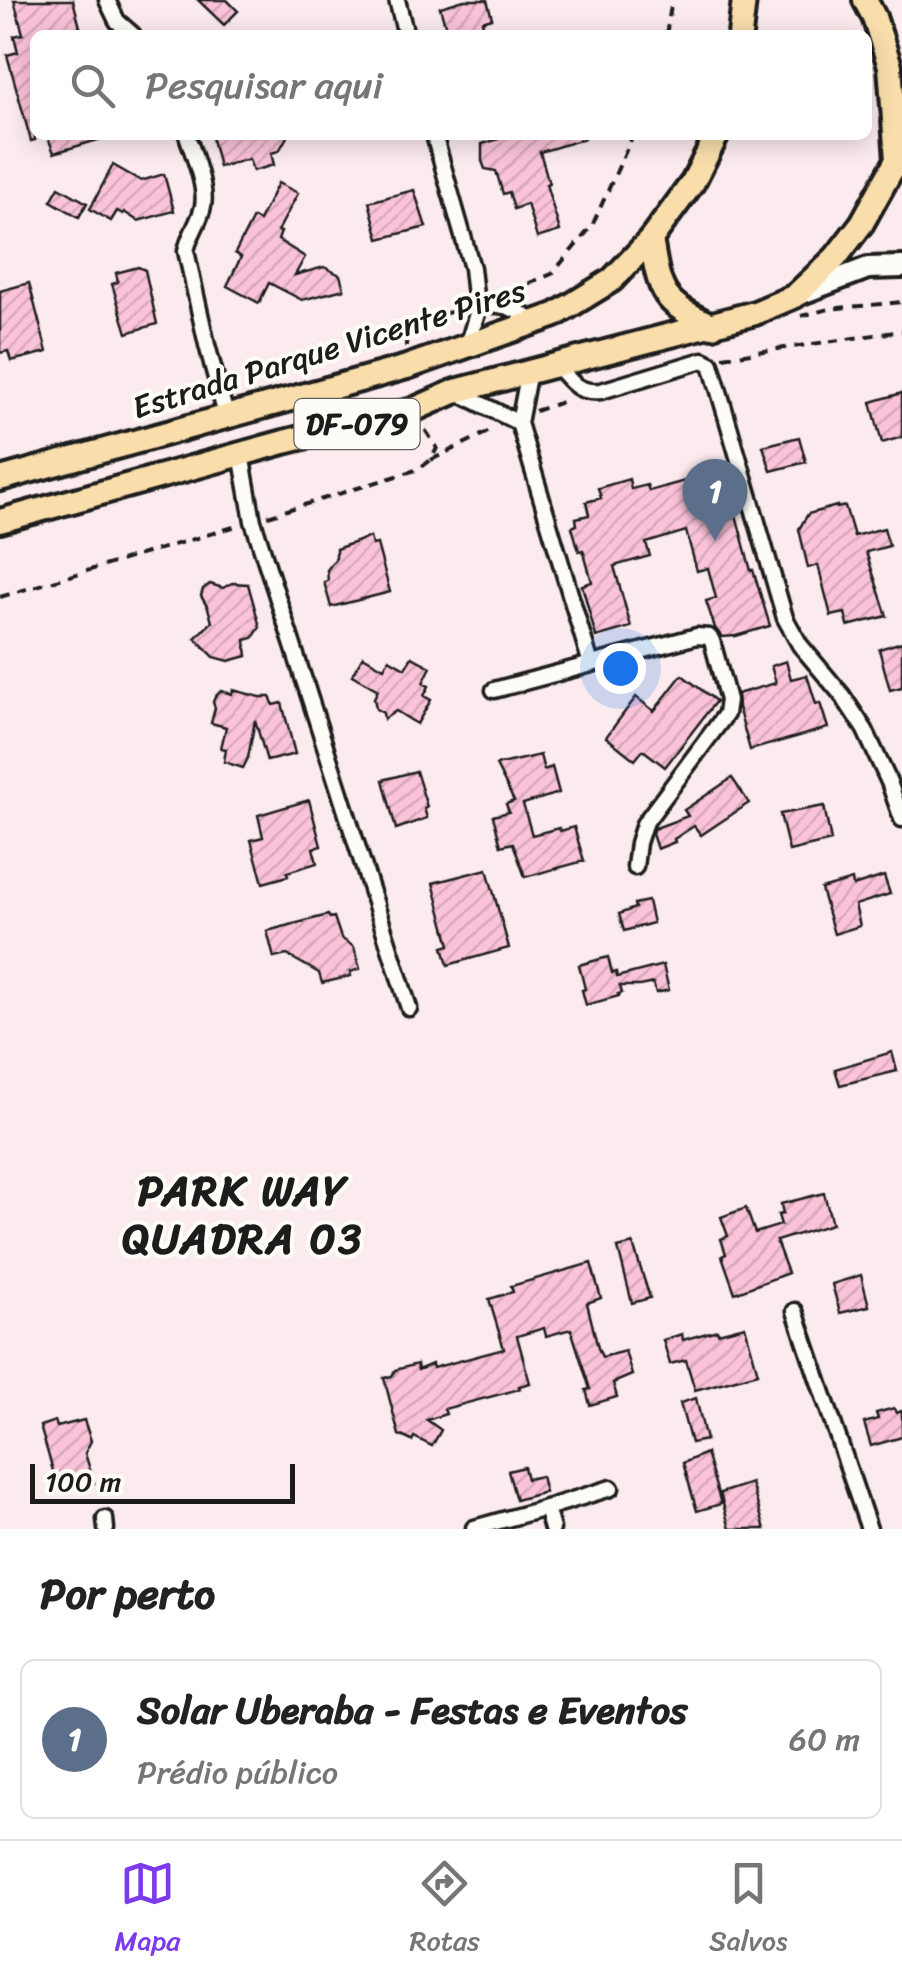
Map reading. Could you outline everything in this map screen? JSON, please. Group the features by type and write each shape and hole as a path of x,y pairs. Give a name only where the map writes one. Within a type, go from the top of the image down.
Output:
{"main road":[{"name":"DF-079","path":"0,521 413,410 456,391 529,371 712,326 795,296 836,257 900,166 890,66 865,0"},
{"path":"741,30 748,3"},
{"name":"Estrada Parque Vicente Pires","path":"0,479 407,366 555,315 612,280 651,239 693,182 714,140"},
{"path":"651,239 668,300 712,326"},
{"path":"795,296 868,268 902,267"}],"street":[{"path":"107,0 117,21 127,30"},
{"path":"397,0 405,30"},
{"path":"188,140 204,202 186,251 226,415"},
{"path":"435,140 472,268 478,310 468,344"},
{"path":"476,305 501,303 535,324"},
{"path":"556,365 577,387 590,392 704,360 710,364 785,618 800,645 865,730 902,819"},
{"path":"529,371 519,423 590,664"},
{"path":"456,391 519,423"},
{"path":"241,454 253,521 409,1008"},
{"path":"494,690 697,636 708,637 728,700 726,714 644,824 635,866"},
{"path":"795,1311 869,1529"},
{"path":"474,1528 611,1488"},
{"path":"546,1508 552,1529"}],"path":[{"path":"667,30 672,0"},
{"path":"704,360 902,331"}],"building":[{"path":"14,0 73,0 80,27 30,30 30,137 7,55 18,52 14,36 23,34"},
{"path":"198,0 227,0 238,11 224,25"},
{"path":"464,0 487,0 492,18 482,21 485,30 447,30 440,7"},
{"path":"49,140 98,140 54,153"},
{"path":"212,140 285,140 279,151 271,153 274,165 253,171 249,159 219,167"},
{"path":"496,140 581,140 540,152 560,231 537,238 527,204 514,209 509,192 503,194 496,171 485,169 482,144"},
{"path":"113,165 141,181 164,174 174,211 138,221 117,211 111,221 90,209"},
{"path":"278,183 298,193 278,231 278,240 305,257 295,275 324,267 340,275 344,289 302,300 269,283 259,303 227,286 241,257 235,253 253,218 259,221"},
{"path":"59,187 87,203 79,217 51,201"},
{"path":"414,190 426,227 379,239 369,202"},
{"path":"138,267 145,270 157,324 127,333 112,284 118,282 116,273"},
{"path":"29,283 47,352 11,361 8,351 0,353 0,291"},
{"path":"902,393 902,437 882,443 871,402"},
{"path":"799,437 806,462 771,471 763,446"},
{"path":"728,469 751,571 770,626 722,637 706,601 716,598 708,568 697,571 686,531 646,543 650,556 614,566 631,627 596,637 582,585 592,582 572,527 577,525 576,518 589,515 586,502 601,498 598,488 629,479 631,489 647,485 649,491"},
{"path":"845,506 854,536 884,528 889,546 866,552 887,616 848,626 845,613 831,616 818,565 808,568 799,529 808,514"},
{"path":"370,537 372,545 377,544 390,592 331,607 324,582 328,581 327,570 336,558 336,549"},
{"path":"232,583 248,584 260,627 253,638 245,640 247,656 229,661 214,657 195,638 212,622 201,596 203,589 210,584 223,588"},
{"path":"902,642 902,687 890,690 879,649"},
{"path":"363,656 384,668 389,659 405,668 412,657 431,667 423,683 429,686 424,696 431,700 417,724 396,711 384,719 376,709 374,698 378,690 352,675"},
{"path":"786,661 791,679 807,675 828,728 750,750 737,694 776,683 771,666"},
{"path":"682,675 716,701 665,767 643,750 635,760 606,737 636,697 654,711"},
{"path":"233,690 270,697 274,705 282,703 295,754 267,761 255,720 243,768 224,762 226,749 221,748 226,727 211,723 213,702 221,691 232,694"},
{"path":"540,755 544,770 552,767 559,793 523,804 532,835 574,827 584,861 525,877 513,843 501,846 493,816 509,812 506,804 514,801 496,765"},
{"path":"416,771 427,818 396,829 383,780"},
{"path":"732,778 749,803 701,835 694,826 675,842 657,849 653,829 688,816 684,810"},
{"path":"309,800 321,846 313,848 317,863 263,883 251,840 263,837 258,815"},
{"path":"824,806 831,841 789,851 780,814"},
{"path":"487,869 509,948 448,965 443,947 450,945 433,883"},
{"path":"884,876 890,894 855,905 860,926 834,934 821,889 852,880 853,886"},
{"path":"648,901 653,923 624,931 619,914"},
{"path":"328,915 334,917 341,938 354,947 360,969 350,972 351,976 322,983 319,973 287,955 274,958 267,931"},
{"path":"608,957 617,977 663,965 669,990 656,993 653,983 620,986 619,996 586,1005 579,965"},
{"path":"892,1052 897,1071 840,1085 835,1069"},
{"path":"824,1193 832,1224 776,1241 788,1273 735,1293 722,1256 726,1254 721,1239 728,1236 721,1217 746,1208 755,1233 781,1225 781,1204"},
{"path":"633,1244 650,1298 632,1303 618,1248"},
{"path":"591,1263 601,1298 587,1303 598,1348 602,1357 625,1351 632,1375 613,1383 617,1397 590,1405 586,1390 590,1389 571,1329 546,1336 544,1328 517,1336 530,1383 444,1409 446,1414 427,1420 441,1430 432,1446 399,1435 384,1378 392,1376 395,1370 417,1364 418,1370 432,1364 433,1368 504,1349 489,1299 513,1292 511,1286"},
{"path":"861,1275 869,1306 840,1313 832,1284"},
{"path":"745,1326 758,1373 695,1390 686,1360 670,1364 663,1340 682,1334 683,1340"},
{"path":"696,1398 706,1440 691,1443 680,1403"},
{"path":"894,1408 896,1413 902,1411 902,1437 871,1446 864,1423 878,1419 876,1413"},
{"path":"84,1420 91,1441 85,1453 94,1483 58,1488 40,1426 55,1421 57,1427"},
{"path":"706,1453 721,1504 697,1511 683,1463"},
{"path":"524,1467 527,1479 541,1476 545,1492 516,1500 508,1471"},
{"path":"751,1483 765,1529 730,1529 720,1493"}],"place":[{"name":"Solar Uberaba - Festas e Eventos","path":"715,541"}],"district":[{"name":"PARK WAY QUADRA 03","path":"243,1215"}]}
